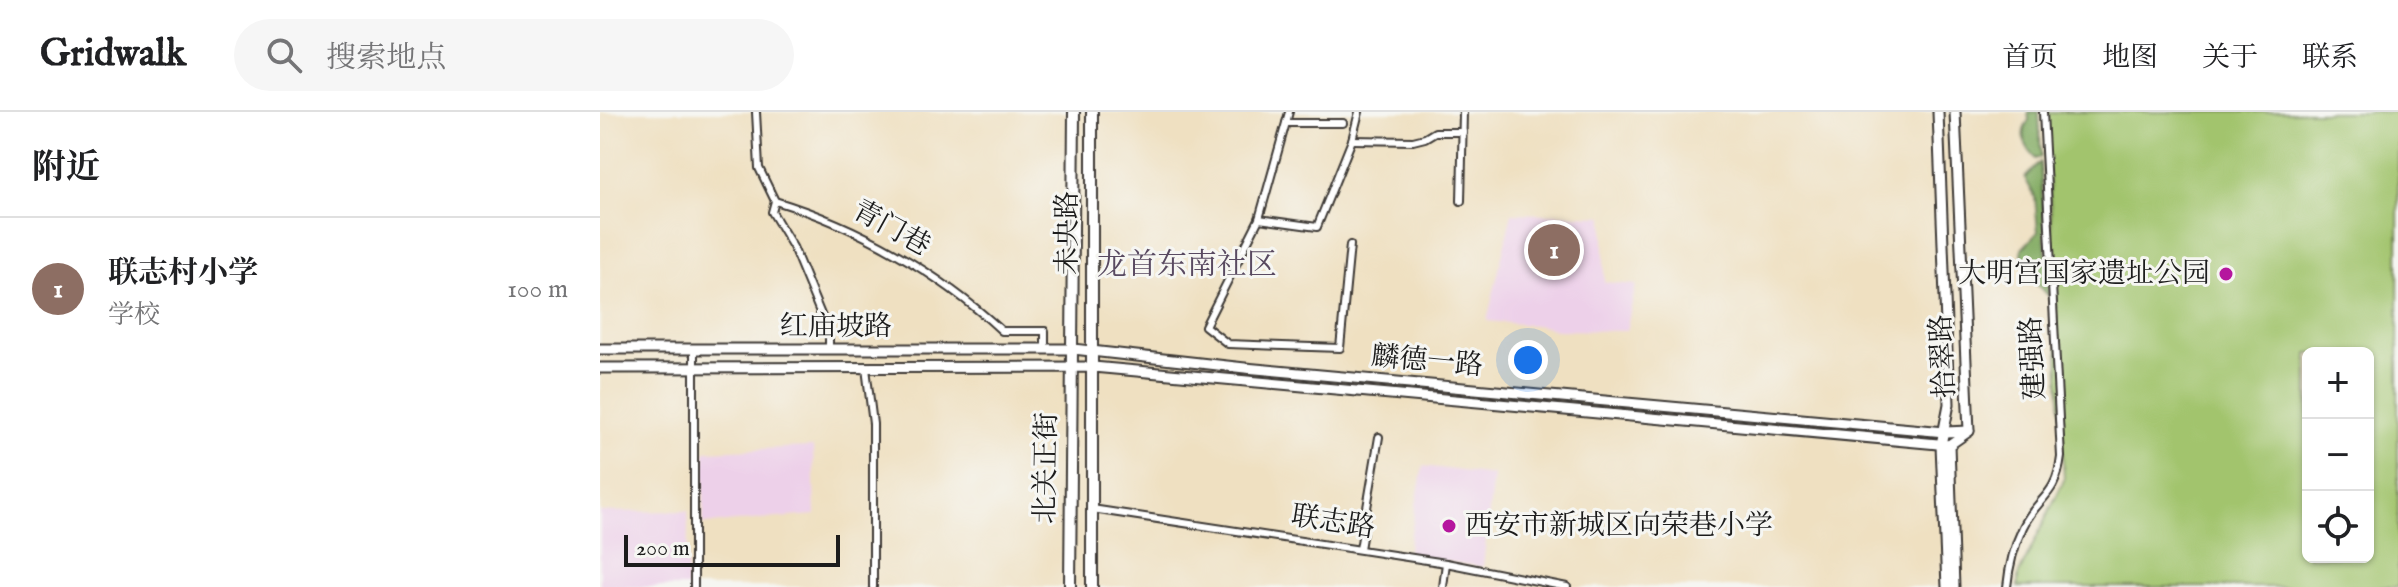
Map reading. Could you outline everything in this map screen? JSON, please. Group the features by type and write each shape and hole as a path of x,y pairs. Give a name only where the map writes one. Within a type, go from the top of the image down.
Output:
{"main road":[{"name":"未央路","path":"1073,349 1074,112"},
{"name":"未央路","path":"1092,112 1093,353"},
{"name":"拾翠路","path":"1938,112 1949,404 1945,432 1947,587"},
{"name":"拾翠路","path":"1945,445 1969,431 1955,112"},
{"name":"红庙坡路","path":"600,349 1073,349"},
{"name":"麟德一路","path":"1073,349 1945,432 1969,431"},
{"name":"北关正街","path":"1070,587 1073,349"},
{"name":"北关正街","path":"1092,587 1093,353"},
{"name":"麟德一路","path":"1072,368 1093,367 1945,445"},
{"name":"红庙坡路","path":"600,368 1072,368"},
{"name":"拾翠路","path":"1945,445 1954,587"}],"street":[{"path":"756,112 759,168 775,201 772,212 793,247 829,334 829,349"},
{"path":"1289,112 1259,219 1205,326 1228,344 1340,348 1350,245"},
{"path":"1259,219 1317,227 1352,140 1359,112"},
{"path":"1461,201 1463,112"},
{"name":"建强路","path":"2007,587 2010,561 2024,524 2058,479 2061,457 2043,112"},
{"path":"1286,123 1343,123"},
{"path":"1352,140 1413,141 1440,131 1463,132"},
{"name":"青门巷","path":"775,201 814,212 893,252 968,300 1002,331 1045,331 1045,349"},
{"path":"694,349 694,587"},
{"path":"866,368 873,424 873,587"},
{"path":"1360,549 1379,437"},
{"name":"联志路","path":"1092,509 1446,563 1567,587"},
{"path":"1443,587 1446,563"}],"shaded area":[{"path":"1512,213 1604,216 1604,282 1636,285 1626,331 1557,330 1487,321"},
{"path":"813,447 815,515 703,524 705,451"},
{"name":"西安市新城区向荣巷小学","path":"1423,466 1493,475 1483,567 1407,555"},
{"path":"688,511 687,587 600,587 600,512"}],"green space":[{"path":"2028,112 2039,112 2041,157 2035,159 2023,135 2029,120"},
{"name":"大明宫国家遗址公园","path":"2046,112 2398,112 2398,587 2018,587 2018,576 2064,480"},
{"path":"2040,162 2049,296 2029,276 2022,257 2022,249 2038,232 2035,197 2025,178"}],"place":[{"name":"联志村小学","path":"1554,250"},
{"name":"大明宫国家遗址公园","path":"2226,274"},
{"name":"西安市新城区向荣巷小学","path":"1449,526"}],"district":[{"name":"龙首东南社区","path":"1187,266"}]}
